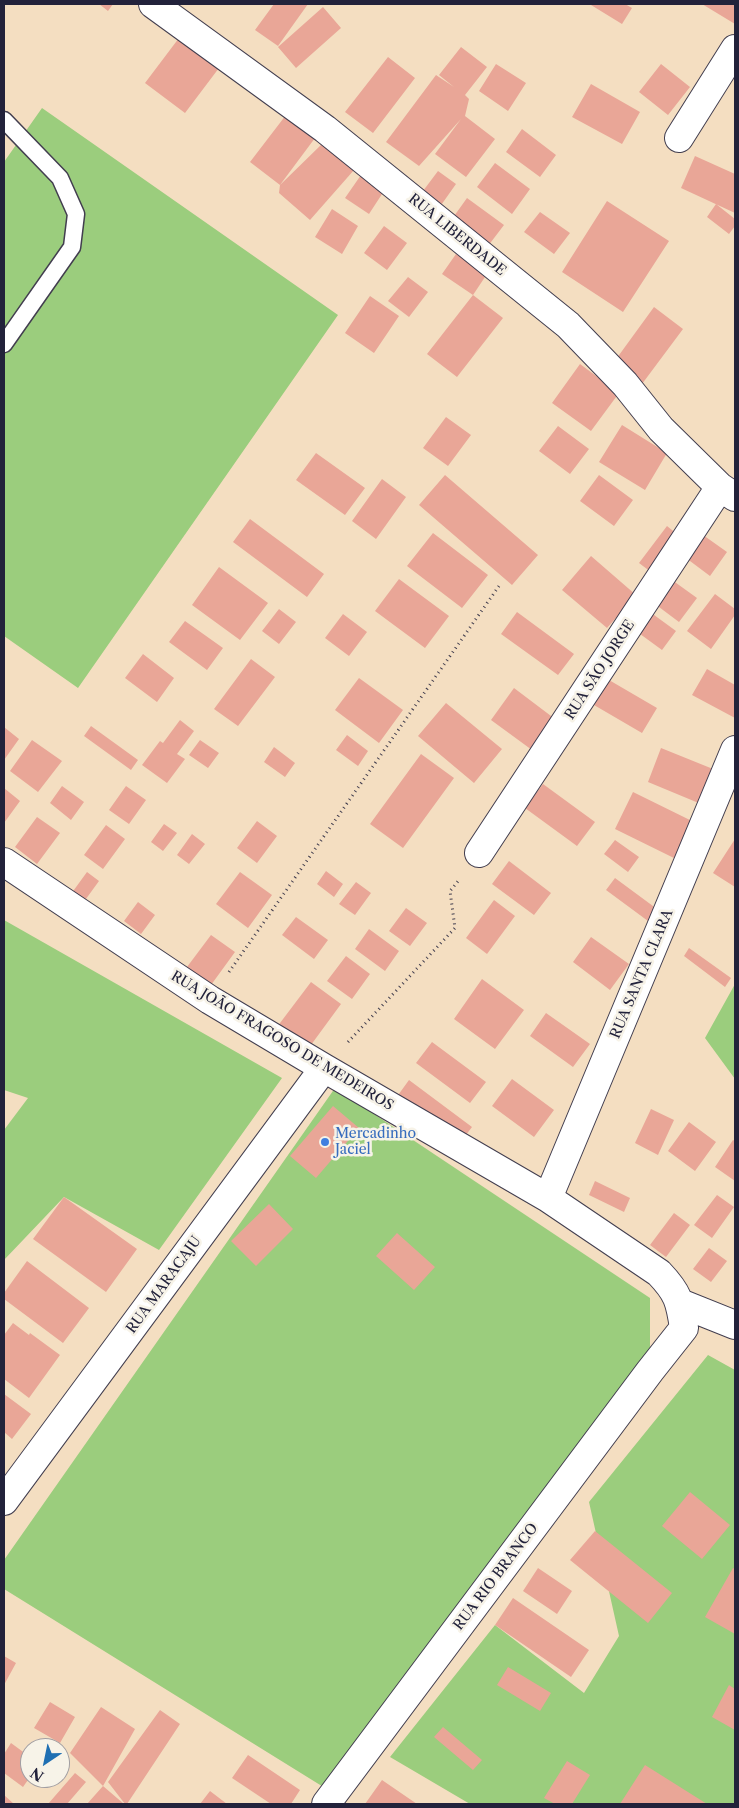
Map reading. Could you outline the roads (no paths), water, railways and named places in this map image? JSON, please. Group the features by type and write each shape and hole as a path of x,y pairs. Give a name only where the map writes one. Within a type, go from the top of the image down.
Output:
{"street":[{"name":"RUA LIBERDADE","path":"153,4 325,129 568,325 625,384 661,429 728,492"},
{"path":"679,138 735,50"},
{"name":"RUA SÃO JORGE","path":"479,853 728,492"},
{"name":"RUA SANTA CLARA","path":"548,1198 735,750"},
{"name":"RUA JOÃO FRAGOSO DE MEDEIROS","path":"4,862 210,1000 548,1198 659,1273 672,1286 680,1303 684,1328 666,1351"},
{"name":"RUA MARACAJU","path":"4,1501 324,1068"},
{"path":"680,1303 735,1325"},
{"name":"RUA RIO BRANCO","path":"326,1804 666,1351"}],"lane":[{"path":"4,120 60,178 76,214 72,246 4,344"}],"place":[{"name":"Mercadinho Jaciel","path":"325,1142"}]}
